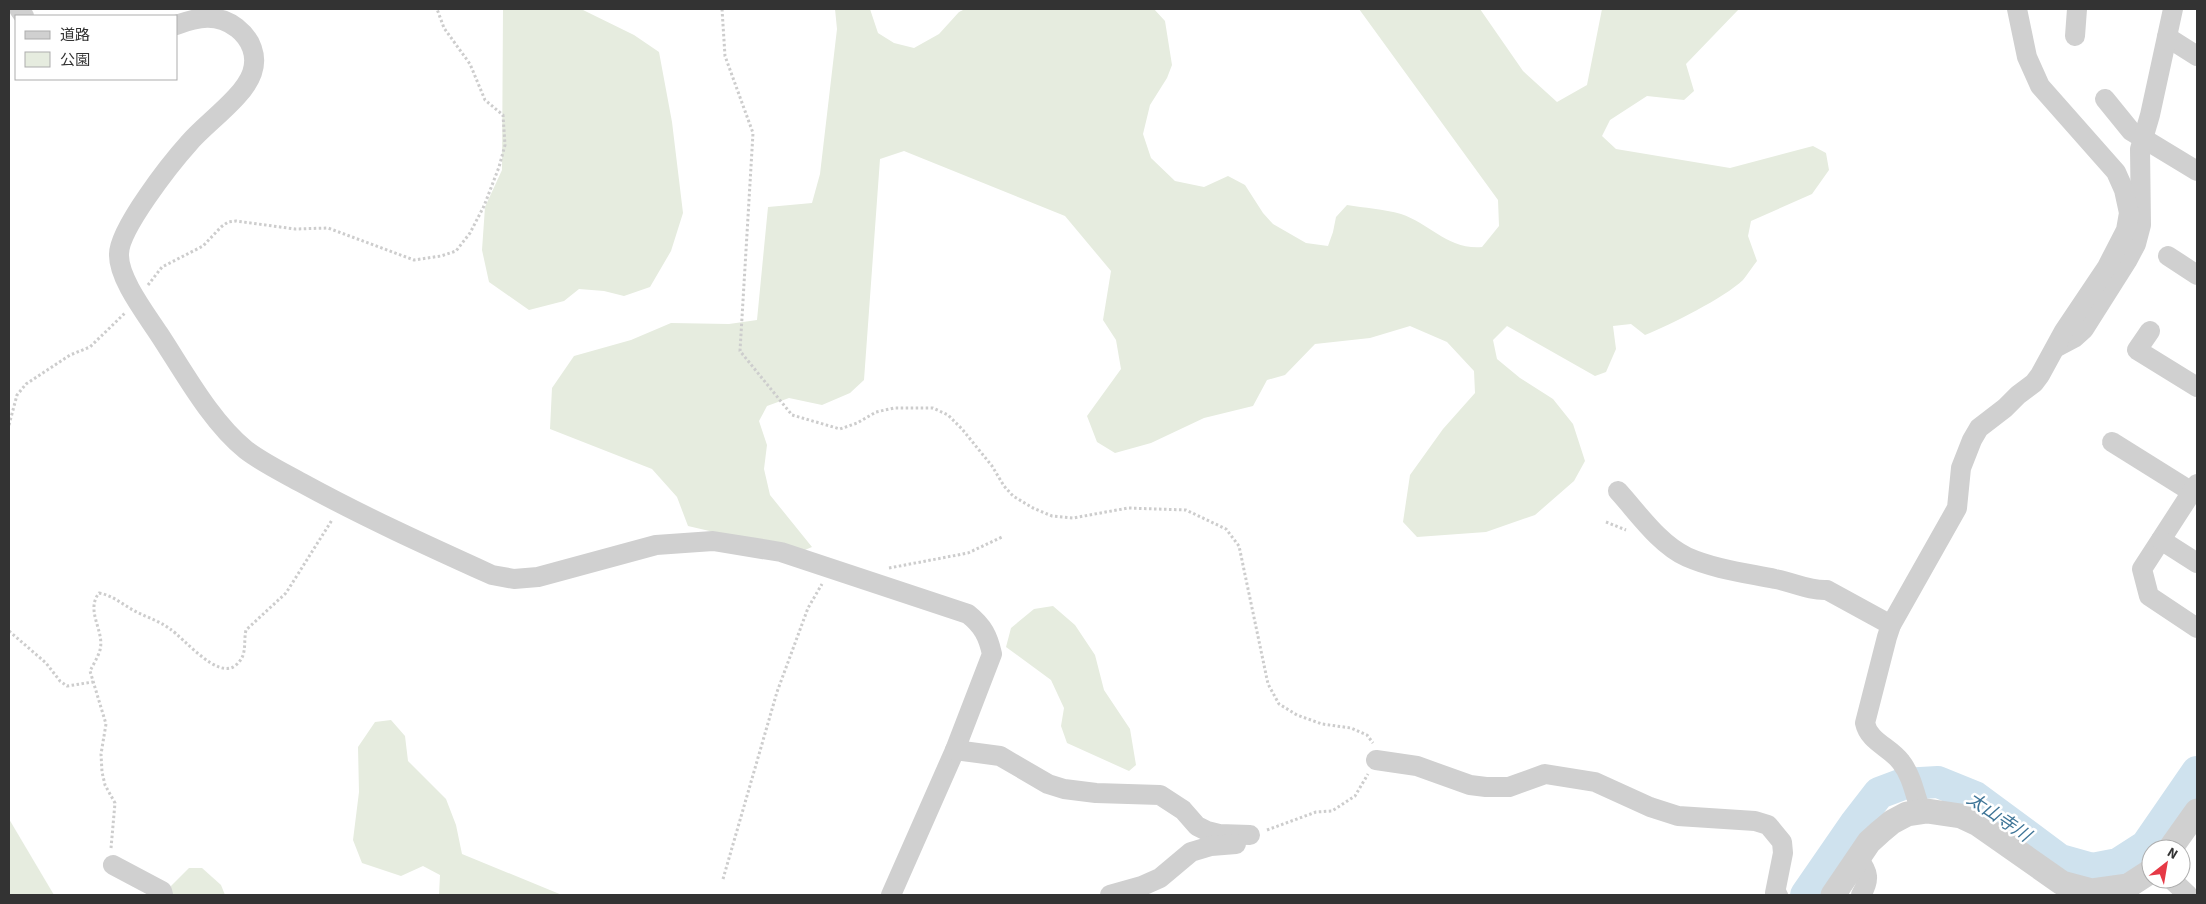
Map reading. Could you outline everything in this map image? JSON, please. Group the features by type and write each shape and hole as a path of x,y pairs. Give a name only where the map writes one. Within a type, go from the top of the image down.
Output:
{"street":[{"path":"1921,812 1909,775 1900,760 1867,732 1865,723 1891,625 1957,508 1961,468 1972,440 1980,428 2034,384 2064,331 2110,260 2126,230 2129,213 2124,190 2116,172 2040,86 2027,57 2017,9"},
{"path":"2074,36 2077,9"},
{"path":"2056,348 2074,338 2084,329 2136,244 2141,225 2140,149 2173,9"},
{"path":"178,24 195,18 209,17 224,20 238,29 250,42 255,57 252,74 238,94 189,143 130,222 121,238 118,255 122,273 196,392 226,430 247,451 341,505 492,575 514,580 538,577 656,546 713,541 781,552 968,614 980,624 989,638 992,654 955,750 891,895"},
{"path":"2167,37 2197,56"},
{"path":"2105,99 2131,131 2144,137 2197,171"},
{"path":"2168,256 2197,275"},
{"path":"2150,331 2137,350 2197,387"},
{"path":"2112,442 2195,488 2142,569 2149,596 2197,628"},
{"path":"1618,492 1664,541 1686,556 1724,568 1784,580 1815,591 1827,590 1891,625"},
{"path":"2161,540 2197,563"},
{"path":"955,750 1000,756 1048,784 1064,789 1096,793 1160,795 1183,810 1197,826 1207,831 1220,834 1250,835"},
{"path":"1376,760 1417,766 1470,785 1486,787 1509,787 1546,774 1595,782 1650,807 1678,816 1755,821 1768,825 1782,842 1783,853 1775,893 1778,895"},
{"path":"2177,839 2197,810"},
{"path":"1834,895 1869,842 1892,822 1907,814 1921,812 1961,816 1978,824 2062,883 2092,891 2128,886 2141,878"},
{"path":"1110,895 1142,886 1160,878 1191,852 1211,846 1241,843 1250,835"},
{"path":"1858,859 1866,869 1869,879 1861,895"},
{"path":"113,866 154,886 162,891 163,895"}],"path":[{"path":"9,425 17,395 26,384 70,355 90,347 138,300 162,266 202,246 228,222 236,221 295,229 328,228 414,260 456,252 470,233 484,206 505,145 502,116 486,100 470,64 444,28 437,9"},
{"path":"722,9 725,56 753,133 740,351 792,415 840,429 857,423 876,412 894,408 933,408 948,416 962,428 1013,496 1052,516 1072,518 1128,508 1186,510 1226,529 1239,546 1268,684 1279,704 1297,715 1322,724 1351,728 1367,735 1374,745 1376,760 1355,796 1344,804 1332,811 1316,812 1250,835"},
{"path":"113,866 110,858 115,803 105,785 102,772 106,724 90,671 100,648 93,605 94,599 99,593 111,597 171,629 201,656 217,667 227,669 234,667 244,653 246,630 291,586 341,505"},
{"path":"886,569 968,553 1002,537"},
{"path":"723,879 777,692 808,608 822,583 832,581"},
{"path":"9,632 46,663 60,682 67,686 93,682"}],"green space":[{"path":"503,9 581,9 634,35 659,52 672,122 683,213 671,251 650,287 624,296 604,291 579,289 564,301 529,310 489,282 482,250 485,207 502,170"},
{"path":"835,9 870,9 878,33 894,43 914,48 939,34 959,12 965,9 1154,9 1165,21 1172,65 1167,78 1150,105 1143,134 1151,158 1175,181 1204,187 1228,176 1245,185 1263,213 1273,224 1306,243 1328,246 1336,217 1347,205 1401,214 1421,223 1449,240 1470,247 1482,247 1499,226 1498,200 1359,9 1480,9 1523,71 1557,102 1587,85 1602,9 1739,9 1686,64 1694,91 1684,100 1647,96 1610,120 1602,136 1616,149 1730,168 1813,146 1826,153 1829,170 1812,194 1751,221 1748,236 1757,261 1743,280 1723,295 1668,325 1645,335 1631,324 1613,326 1616,349 1606,372 1595,376 1507,326 1493,340 1497,359 1520,378 1553,399 1573,424 1585,461 1574,481 1535,515 1486,532 1417,537 1403,522 1410,475 1443,429 1475,393 1474,371 1447,342 1410,326 1370,338 1315,344 1285,375 1267,380 1253,406 1204,418 1151,443 1115,453 1097,442 1087,416 1121,369 1116,340 1103,320 1111,271 1065,216 904,151 880,159 864,380 850,393 822,405 789,398 767,406 759,421 767,445 764,469 770,495 812,547 800,552 688,526 677,497 652,469 550,429 552,388 574,356 631,340 671,323 729,324 757,320 768,207 812,203 820,174 837,29"},
{"path":"1053,606 1075,625 1095,655 1104,690 1130,729 1136,765 1129,771 1067,743 1061,726 1064,708 1051,680 1006,647 1011,628 1034,609"},
{"path":"391,720 405,736 408,761 446,799 456,825 462,854 562,895 439,895 440,875 423,866 401,876 362,863 353,840 359,792 358,747 375,722"},
{"path":"9,819 54,895 9,895"},
{"path":"189,868 202,868 221,885 225,895 170,895 171,886"}],"waterway":[{"name":"太山寺川","path":"1806,895 1879,793 1903,784 1938,782 1975,797 2060,860 2092,869 2118,864 2146,846 2197,772"}]}
